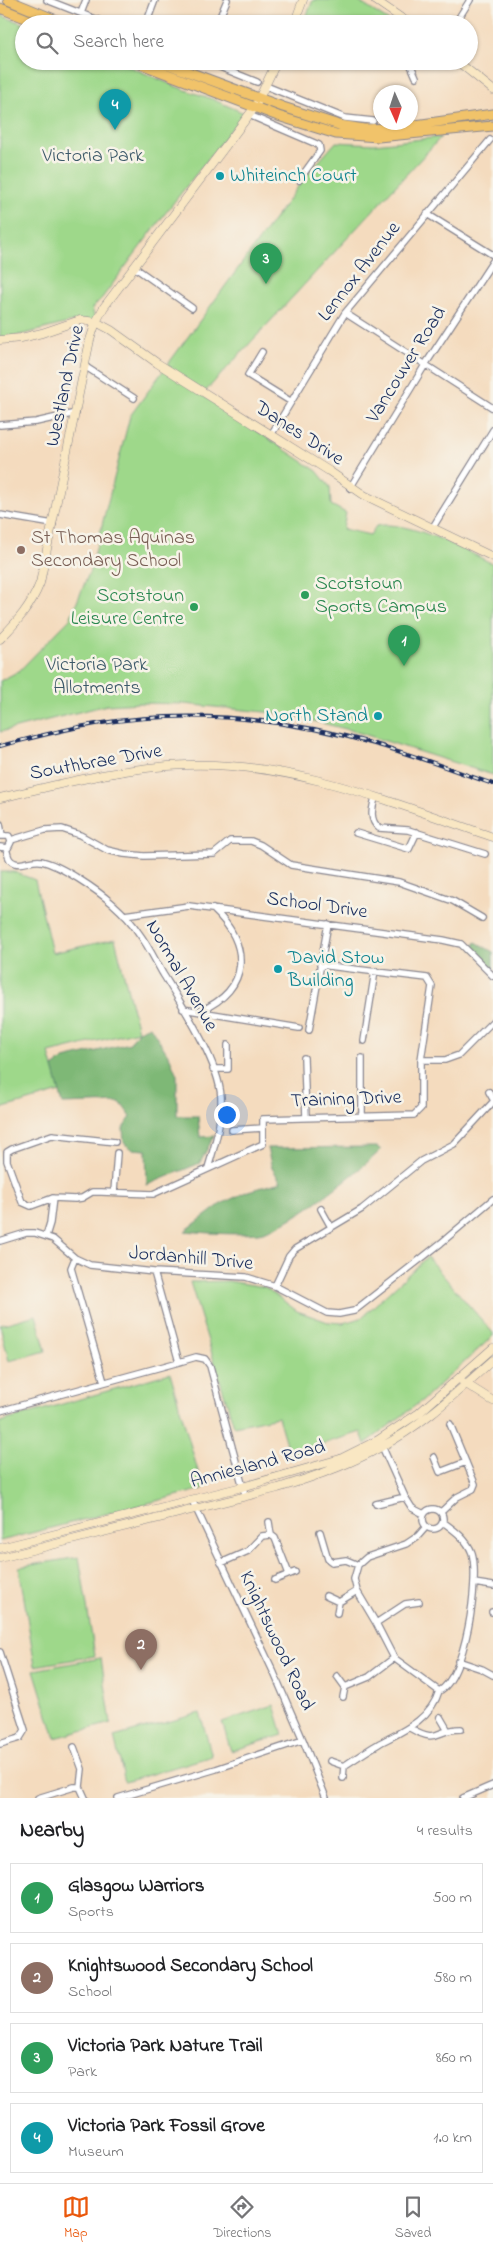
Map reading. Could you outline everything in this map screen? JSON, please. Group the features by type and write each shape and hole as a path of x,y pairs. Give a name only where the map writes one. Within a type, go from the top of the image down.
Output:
{"main road":[{"path":"8,0 44,15"},
{"path":"0,8 18,15"},
{"path":"160,70 258,103 339,125 364,129 438,123 493,114"},
{"path":"180,70 315,129 352,136 383,137 493,126"}],"street":[{"path":"47,0 86,15"},
{"path":"81,13 86,0"},
{"path":"149,15 154,0"},
{"path":"220,15 226,0"},
{"path":"299,15 303,0"},
{"path":"461,15 470,0"},
{"path":"379,1 398,15"},
{"path":"227,70 257,82"},
{"name":"Westland Drive","path":"0,639 19,620 35,597 40,583 96,322 134,267 250,115 258,103 273,70"},
{"path":"412,70 416,77"},
{"path":"468,70 493,90"},
{"path":"266,86 319,110 345,118 369,119"},
{"path":"250,115 319,145 320,151 299,180"},
{"name":"Lennox Avenue","path":"271,435 345,313 490,140"},
{"path":"427,214 493,255"},
{"name":"Vancouver Road","path":"350,488 425,365 493,261"},
{"path":"134,267 192,308"},
{"path":"345,313 493,408"},
{"path":"0,340 42,333 80,320 96,322"},
{"name":"Danes Drive","path":"96,322 111,330 157,363 329,471 350,488 493,557"},
{"path":"262,352 248,376 290,402"},
{"path":"86,367 134,398"},
{"path":"0,426 36,422 76,413"},
{"path":"433,527 493,430"},
{"path":"0,515 53,524"},
{"name":"Southbrae Drive","path":"0,798 128,770 196,765 244,767 283,772 325,782 493,837"},
{"path":"375,798 372,815 375,825 379,828 417,832 485,854"},
{"path":"0,824 1,835 9,836 11,840"},
{"path":"11,840 45,830 62,829 80,835 107,850 144,856 214,854 230,841 251,841 261,845 291,865 399,882 453,900 482,918"},
{"path":"356,833 409,849 417,832"},
{"path":"3,848 11,844 11,840"},
{"name":"Normal Avenue","path":"3,848 9,859 14,863 20,864 39,860 83,882 112,903 140,934 183,1009 213,1069 221,1097 216,1142 208,1168"},
{"name":"School Drive","path":"124,915 190,906 438,939 461,944 493,976"},
{"path":"200,1011 223,997 232,987 239,970 240,954 233,930 213,909"},
{"path":"309,1030 328,924"},
{"name":"Training Drive","path":"263,1128 263,1119 414,1115 421,1108 420,1060 432,986 431,982 427,978 320,965"},
{"path":"364,1041 375,971"},
{"path":"183,1009 299,1028"},
{"path":"420,1060 452,1058 459,1055 493,1021"},
{"path":"213,1069 228,1068 228,1045"},
{"path":"304,1058 306,1118"},
{"path":"362,1058 362,1115"},
{"path":"274,1286 289,1256 295,1249 362,1209 421,1161 454,1144 493,1101 489,1092"},
{"path":"115,1142 52,1136 7,1152 7,1161 24,1204 31,1206 53,1198 82,1198 92,1192 153,1194 263,1144 263,1128 232,1130"},
{"path":"114,1192 117,1153"},
{"path":"0,1241 26,1233 46,1236 50,1223 53,1198"},
{"name":"Jordanhill Drive","path":"46,1236 53,1238 75,1258 90,1265 154,1272 246,1277 274,1286 327,1313 339,1314 354,1311 442,1243 493,1199"},
{"path":"321,1209 331,1227"},
{"path":"75,1258 71,1268 104,1382"},
{"path":"154,1272 179,1362"},
{"name":"Anniesland Road","path":"0,1548 242,1487 340,1459 380,1444 493,1348"},
{"path":"0,1412 196,1357 204,1359 210,1366 245,1496"},
{"name":"Anniesland Road","path":"0,1558 314,1477 421,1421 493,1360"},
{"path":"458,1378 493,1401"},
{"path":"441,1512 457,1497 473,1489 475,1484 450,1424"},
{"path":"380,1444 405,1497 412,1508 424,1514"},
{"path":"434,1457 440,1472 466,1462"},
{"path":"376,1504 405,1497"},
{"name":"Knightswood Road","path":"192,1500 303,1740 326,1798"},
{"path":"441,1512 432,1508 424,1514 423,1521 426,1526 436,1529 443,1522"},
{"path":"344,1766 380,1743 410,1728 436,1701 439,1691 444,1689 450,1682 472,1612 474,1583 472,1553 467,1543 443,1522 441,1512"},
{"path":"269,1522 271,1535 275,1538 292,1573 275,1580"},
{"path":"426,1526 418,1536 406,1544 367,1557 358,1565 354,1579 356,1591 376,1623 394,1658 439,1691"},
{"path":"320,1532 328,1559 332,1562 346,1560 358,1565"},
{"path":"221,1563 248,1550 262,1536 271,1535"},
{"path":"474,1583 493,1586"},
{"path":"337,1613 339,1602 356,1591"},
{"path":"326,1596 339,1602"},
{"path":"376,1623 405,1604 419,1602"},
{"path":"0,1652 3,1670 25,1730 20,1738 0,1744"},
{"path":"345,1687 369,1678 394,1658"},
{"path":"458,1661 493,1675"},
{"path":"337,1676 345,1687 343,1697"},
{"path":"440,1717 447,1729"},
{"path":"410,1728 425,1736 436,1737 447,1729 461,1729"},
{"path":"118,1798 216,1769 303,1740"},
{"path":"74,1747 82,1769 80,1787 84,1798"},
{"path":"330,1761 344,1766"},
{"path":"343,1778 344,1766"},
{"path":"463,1798 493,1785"},
{"path":"38,1798 74,1787 80,1787"}],"green space":[{"path":"313,0 356,0 380,15 307,15"},
{"name":"Victoria Park","path":"0,15 15,21 15,70 137,70 244,113 102,298 92,308 96,322 80,320 0,340"},
{"name":"Scotstoun Sports Campus","path":"441,137 202,395 317,471 330,487 331,505 346,513 343,529 370,535 376,526 403,527 436,537 493,564 493,775 354,731 285,714 184,704 141,703 107,705 0,732 0,681 19,671 70,619 91,568 130,416 305,177 336,142 374,144"},
{"path":"0,872 14,872 35,880 52,953 115,939 138,1031 49,1053 60,1092 0,1109"},
{"path":"476,942 493,952 493,969 472,949"},
{"path":"150,1026 170,1058 177,1075 177,1116 198,1116 200,1137 214,1136 200,1163 147,1185 146,1150 132,1149 124,1143 123,1128 131,1117 120,1102 63,1104 53,1067 64,1059 130,1043 138,1031"},
{"path":"377,1147 381,1150 340,1185 286,1222 270,1229 258,1233 240,1234 185,1231 221,1204 248,1191 281,1182 272,1168 267,1148"},
{"path":"427,1257 493,1333 493,1336 424,1399 365,1444 361,1432 289,1454 278,1417 234,1426 190,1282 228,1281 265,1287 297,1311 328,1322 343,1323 361,1318"},
{"path":"36,1315 46,1351 9,1361 0,1325"},
{"path":"170,1373 203,1489 0,1541 0,1422"},
{"path":"79,1557 95,1656 35,1666 19,1567"},
{"path":"101,1658 111,1723 55,1738 34,1670"},
{"path":"274,1705 283,1735 231,1751 222,1722"},
{"path":"200,1713 212,1756 125,1782 114,1737"}],"railway":[{"path":"0,746 72,728 131,719 167,717 238,719 309,728 344,736 407,754 493,784"}],"place":[{"name":"Victoria Park Fossil Grove","path":"115,130"},
{"name":"Whiteinch Court","path":"220,176"},
{"name":"Victoria Park Nature Trail","path":"266,284"},
{"name":"St Thomas Aquinas Secondary School","path":"21,550"},
{"name":"Scotstoun Sports Campus","path":"305,595"},
{"name":"Scotstoun Leisure Centre","path":"194,607"},
{"name":"Glasgow Warriors","path":"404,666"},
{"name":"North Stand","path":"378,716"},
{"name":"David Stow Building","path":"278,969"},
{"name":"Knightswood Secondary School","path":"141,1670"}],"park label":[{"name":"Victoria Park Allotments","path":"97,676"}]}
